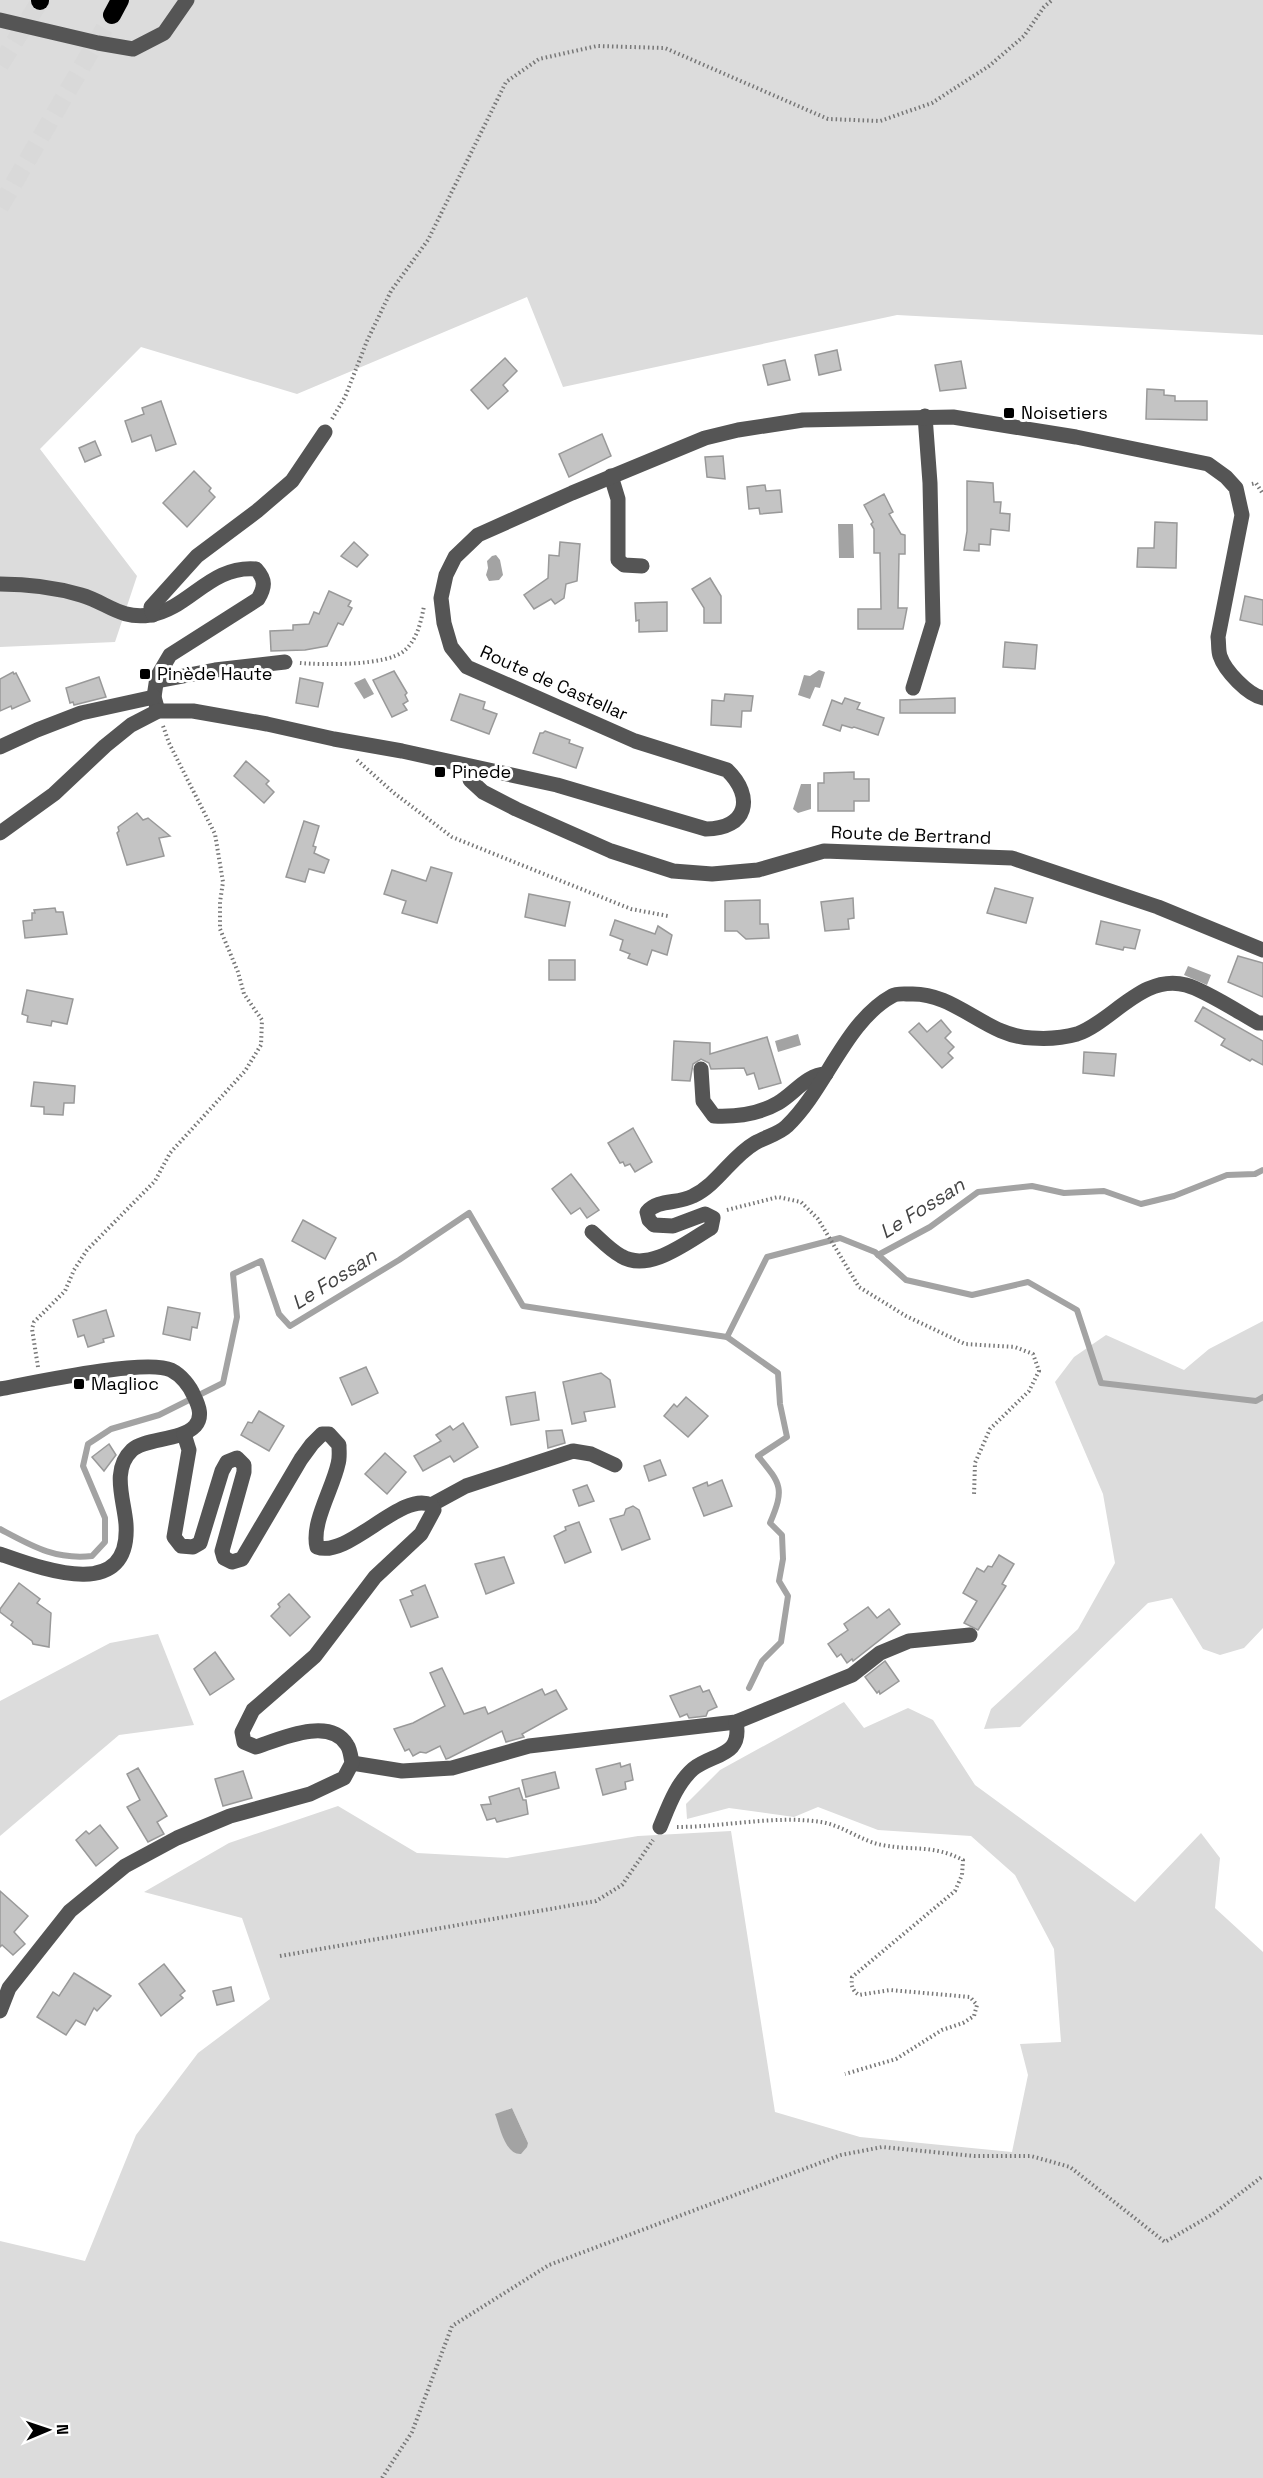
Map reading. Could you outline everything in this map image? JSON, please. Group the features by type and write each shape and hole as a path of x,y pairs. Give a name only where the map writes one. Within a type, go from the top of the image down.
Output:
{"street":[{"path":"0,20 133,49 164,33 187,0"},
{"path":"914,688 933,623 930,483 925,416"},
{"name":"Route de Castellar","path":"0,833 54,794 105,746 156,704 402,751 556,785 706,829 722,829 735,822 745,806 744,793 736,779 727,770 635,741 467,667 451,647 444,623 441,598 446,576 454,557 478,535 611,476 705,438 738,430 802,420 953,417 1076,437 1208,464 1226,477 1236,488 1242,515 1218,637 1220,657 1238,682 1255,696 1263,698"},
{"path":"153,615 151,607 157,598 197,556 292,482 325,432"},
{"path":"611,476 618,499 618,560 624,565 642,566"},
{"path":"0,584 35,584 84,595 121,613 137,617 153,615 169,608 211,580 242,567 256,569 263,576 264,587 258,599 170,655 157,681 156,704 81,713 0,747"},
{"path":"157,681 215,670 285,662"},
{"name":"Route de Bertrand","path":"468,767 470,780 483,792 516,809 611,851 674,871 712,874 758,870 824,851 1012,858 1158,907 1263,950"},
{"path":"592,1232 622,1257 640,1262 666,1254 711,1228 713,1218 705,1214 673,1226 654,1225 649,1220 648,1212 653,1205 693,1196 709,1185 754,1143 785,1128 804,1108 865,1017 894,994 920,993 949,1001 996,1029 1029,1038 1078,1034 1138,993 1168,984 1186,985 1258,1023 1263,1023"},
{"path":"701,1069 703,1101 714,1116 737,1118 778,1103 814,1074 826,1074"},
{"path":"0,1389 146,1366 170,1370 189,1386 199,1406 200,1417 195,1426 183,1434 134,1449 122,1464 120,1482 126,1524 126,1544 114,1566 99,1573 76,1574 44,1569 0,1554"},
{"path":"0,2012 9,1988 70,1911 125,1866 177,1838 230,1816 310,1794 344,1778 352,1763 347,1744 330,1731 306,1731 256,1747 244,1742 242,1731 253,1710 315,1656 375,1577 421,1534 432,1517 434,1510 430,1505 418,1502 407,1505 367,1530 332,1547 323,1549 317,1547 315,1539 318,1526 339,1463 339,1445 329,1434 322,1434 302,1459 242,1559 232,1562 224,1558 222,1551 244,1472 244,1465 237,1458 227,1462 222,1471 200,1543 194,1547 181,1546 174,1537 189,1450 183,1434"},
{"path":"430,1505 466,1486 573,1451 591,1454 615,1465"},
{"path":"352,1763 402,1771 452,1768 529,1746 736,1722 852,1676 880,1653 909,1641 970,1635"},
{"path":"660,1827 676,1791 693,1769 732,1748 739,1735 736,1722"}],"path":[{"path":"325,432 345,397 367,341 391,291 428,240 506,82 539,59 597,46 665,48 828,119 880,121 932,103 989,66 1024,36 1044,7 1052,0"},
{"path":"285,662 368,663 403,653 415,638 426,600 441,598"},
{"path":"39,1382 32,1329 34,1322 65,1291 74,1270 87,1250 155,1181 170,1153 245,1071 261,1045 261,1020 244,994 238,972 220,929 223,882 215,834 169,743 156,704"},
{"path":"334,739 394,793 452,837 631,909 668,916"},
{"path":"713,1218 732,1208 778,1197 801,1202 818,1219 859,1287 906,1316 965,1344 1015,1347 1033,1354 1039,1371 1029,1391 990,1429 975,1463 974,1495"},
{"path":"280,1956 596,1901 622,1885 660,1827 770,1821 822,1822 881,1845 927,1848 963,1860 962,1875 955,1891 852,1977 851,1984 859,1995 890,1990 970,1998 976,2005 974,2016 963,2023 942,2030 896,2059 845,2074"},
{"path":"382,2478 412,2432 452,2326 549,2265 841,2155 882,2147 974,2156 1031,2156 1070,2167 1165,2242 1213,2214 1263,2176"}],"shaded area":[{"path":"0,0 1263,0 1263,335 897,315 563,387 527,297 297,394 141,347 40,449 137,576 115,642 0,647"},
{"path":"838,524 853,524 854,558 839,558"},
{"path":"496,555 500,560 503,575 499,580 489,581 486,575 487,561"},
{"path":"819,670 825,672 820,688 815,687 810,699 798,695 804,675 810,676"},
{"path":"365,678 374,694 364,699 354,683"},
{"path":"801,784 811,784 811,809 798,813 793,809"},
{"path":"1188,966 1211,975 1207,985 1184,975"},
{"path":"798,1034 801,1045 778,1052 775,1041"},
{"path":"1263,1321 1263,1628 1244,1648 1220,1655 1203,1649 1172,1598 1148,1603 1020,1727 984,1729 991,1709 1078,1629 1115,1563 1103,1494 1055,1382 1074,1357 1106,1335 1184,1370 1209,1349"},
{"path":"158,1634 194,1725 119,1735 0,1836 0,1701 110,1643"},
{"path":"844,1702 864,1728 908,1708 933,1720 975,1785 1135,1902 1201,1833 1220,1858 1215,1908 1263,1952 1263,2478 0,2478 0,2241 85,2261 136,2135 198,2053 270,1999 242,1918 144,1892 229,1843 338,1806 417,1853 507,1858 638,1836 731,1831 775,2112 860,2137 1012,2152 1028,2075 1020,2044 1061,2042 1054,1949 1015,1875 971,1836 878,1830 818,1807 794,1817 729,1808 687,1819 686,1804 720,1770","holes":["512,2108 528,2143 496,2115"]},
{"path":"512,2108 528,2143 521,2154 515,2153 507,2145 495,2114"}],"building":[{"path":"837,350 841,370 819,375 815,355"},
{"path":"505,358 517,371 503,385 508,391 488,409 471,390"},
{"path":"785,360 790,380 768,385 763,365"},
{"path":"961,361 966,388 940,391 935,365"},
{"path":"1147,389 1164,390 1164,395 1175,396 1175,401 1207,401 1207,420 1146,419"},
{"path":"161,401 176,444 156,451 151,435 132,442 125,421 144,414 142,408"},
{"path":"602,434 611,456 569,477 559,454"},
{"path":"95,441 101,455 85,462 79,448"},
{"path":"723,456 725,479 707,477 705,457"},
{"path":"194,471 211,488 209,491 215,497 187,527 163,503"},
{"path":"967,481 993,483 994,502 1001,502 1000,513 1010,514 1009,531 991,529 990,545 979,544 979,551 964,550 967,531"},
{"path":"765,485 766,491 780,490 782,512 760,514 759,508 749,509 747,487"},
{"path":"884,494 893,512 889,514 901,534 905,535 905,554 899,554 898,608 907,608 903,629 858,629 858,609 881,609 880,553 874,553 874,529 871,524 873,522 864,505"},
{"path":"1155,522 1177,523 1176,568 1137,567 1138,548 1154,548"},
{"path":"354,542 368,555 357,567 341,556"},
{"path":"560,542 580,544 577,581 566,584 564,598 555,604 551,599 534,609 524,595 548,578 549,555 559,556"},
{"path":"710,578 721,596 721,623 704,623 704,608 692,589"},
{"path":"329,591 351,601 348,606 352,608 343,625 338,623 327,646 305,650 271,651 270,631 293,630 293,625 309,624 314,612 319,614"},
{"path":"1245,596 1263,600 1263,625 1240,620"},
{"path":"667,602 667,631 639,632 635,603"},
{"path":"1005,642 1037,645 1035,669 1003,667"},
{"path":"394,671 407,693 405,695 408,701 403,704 407,710 392,717 373,680"},
{"path":"13,672 16,673 30,701 12,709 11,706 0,711 0,679"},
{"path":"99,677 106,697 74,705 73,702 70,703 66,688"},
{"path":"300,678 323,683 318,707 296,703"},
{"path":"460,694 485,702 483,709 497,714 489,734 451,720"},
{"path":"725,694 753,696 751,711 742,711 741,727 711,725 712,700 724,701"},
{"path":"845,698 860,703 857,709 884,718 878,735 854,727 842,725 840,731 823,725 832,700 842,704"},
{"path":"955,698 955,713 900,713 900,700"},
{"path":"545,731 570,740 569,743 583,748 576,768 533,753 540,733"},
{"path":"246,761 269,781 266,784 274,792 264,803 234,776"},
{"path":"854,772 854,779 869,779 869,801 854,801 854,811 818,811 818,783 824,783 824,773"},
{"path":"137,813 143,820 148,818 170,836 159,838 164,856 127,865 117,833 118,827"},
{"path":"304,821 319,826 313,846 316,847 314,853 329,860 324,873 309,869 305,882 286,877"},
{"path":"431,867 452,873 437,923 402,913 406,901 384,894 392,870 426,881"},
{"path":"995,888 1033,898 1026,923 987,913"},
{"path":"529,894 570,902 565,926 525,917"},
{"path":"853,898 854,918 848,919 849,929 825,931 821,902"},
{"path":"760,900 760,924 768,924 769,938 746,939 737,931 725,931 725,901"},
{"path":"55,908 56,912 63,912 67,934 25,938 23,921 32,920 34,910"},
{"path":"615,920 655,934 658,926 672,935 667,955 652,950 647,965 628,958 630,954 620,950 623,940 610,935"},
{"path":"1101,921 1140,930 1135,949 1124,947 1123,950 1096,944"},
{"path":"1238,956 1263,963 1263,997 1228,982"},
{"path":"549,960 575,960 575,980 549,980"},
{"path":"27,990 73,999 67,1024 52,1021 51,1026 27,1022 28,1016 22,1014"},
{"path":"1203,1007 1263,1041 1263,1065 1252,1059 1250,1061 1221,1045 1225,1039 1195,1021"},
{"path":"941,1020 951,1032 945,1038 954,1047 948,1053 953,1058 942,1068 909,1032 919,1023 927,1032"},
{"path":"767,1037 781,1083 759,1089 754,1073 747,1075 744,1068 711,1069 709,1063 701,1059 693,1064 690,1081 672,1080 674,1041 710,1043 710,1054"},
{"path":"1084,1052 1116,1054 1114,1076 1083,1073"},
{"path":"34,1082 75,1086 74,1103 64,1103 63,1115 44,1114 44,1107 31,1106"},
{"path":"633,1128 652,1162 635,1172 630,1164 625,1166 623,1162 620,1163 608,1143"},
{"path":"571,1174 599,1210 587,1218 580,1208 571,1214 552,1189"},
{"path":"303,1220 336,1238 325,1259 292,1241"},
{"path":"168,1307 200,1313 197,1328 192,1327 190,1340 163,1334"},
{"path":"106,1310 114,1336 88,1347 84,1335 78,1337 73,1320"},
{"path":"366,1367 378,1393 352,1405 340,1378"},
{"path":"601,1373 610,1380 615,1407 584,1412 586,1421 572,1424 563,1382"},
{"path":"535,1392 539,1420 511,1425 506,1397"},
{"path":"686,1397 708,1416 688,1437 664,1416 674,1404 677,1407"},
{"path":"259,1411 284,1426 269,1451 241,1435 248,1422 252,1423"},
{"path":"463,1423 478,1447 454,1462 450,1456 423,1471 414,1456 441,1441 436,1435 450,1426 453,1430"},
{"path":"562,1430 565,1443 548,1448 546,1431"},
{"path":"109,1444 116,1455 104,1471 92,1457"},
{"path":"385,1453 406,1472 387,1494 365,1474"},
{"path":"660,1460 666,1475 649,1481 644,1466"},
{"path":"722,1480 732,1506 704,1516 693,1488 707,1482 708,1486"},
{"path":"587,1485 594,1501 579,1506 573,1490"},
{"path":"633,1506 639,1510 650,1539 622,1550 610,1519 624,1515 626,1509"},
{"path":"579,1522 591,1552 565,1563 554,1536 566,1530 565,1527"},
{"path":"999,1555 1014,1564 1002,1584 1006,1586 978,1630 964,1623 977,1601 963,1593 977,1568 984,1572 988,1566 992,1567"},
{"path":"504,1557 514,1583 486,1594 475,1564"},
{"path":"19,1583 40,1599 37,1603 51,1613 49,1647 33,1644 11,1625 13,1622 0,1612"},
{"path":"425,1585 438,1617 411,1627 400,1600 413,1595 411,1591"},
{"path":"289,1594 310,1617 290,1636 271,1616 280,1607 278,1604"},
{"path":"868,1607 877,1618 889,1609 900,1624 853,1661 852,1659 847,1663 841,1654 837,1657 828,1644 848,1630 844,1624"},
{"path":"215,1652 234,1679 210,1695 194,1669"},
{"path":"885,1661 899,1681 880,1694 865,1677"},
{"path":"442,1668 464,1714 485,1707 488,1714 542,1689 545,1695 556,1690 567,1709 522,1734 524,1737 506,1742 502,1731 446,1759 440,1746 413,1756 409,1749 405,1751 394,1729 413,1723 445,1706 430,1673"},
{"path":"700,1686 703,1692 709,1690 717,1707 708,1711 706,1716 689,1718 687,1714 680,1717 670,1696"},
{"path":"620,1763 621,1767 630,1764 633,1780 625,1782 626,1789 603,1795 596,1769"},
{"path":"138,1768 167,1816 157,1822 164,1834 148,1842 127,1807 140,1800 127,1774"},
{"path":"243,1771 252,1798 223,1806 215,1779"},
{"path":"555,1772 559,1788 526,1797 522,1780"},
{"path":"519,1788 523,1800 526,1800 528,1814 497,1822 495,1818 487,1820 481,1805 491,1804 489,1797"},
{"path":"100,1825 118,1848 96,1866 76,1840 86,1831 89,1834"},
{"path":"0,1891 28,1916 14,1932 25,1944 13,1955 2,1945 0,1947"},
{"path":"164,1964 185,1991 180,1995 183,1998 161,2016 139,1984"},
{"path":"74,1973 111,1996 97,2011 94,2008 85,2025 76,2020 66,2035 37,2017 53,1992 59,1996"},
{"path":"231,1987 234,2001 217,2005 213,1991"}],"waterway":[{"name":"Le Fossan","path":"878,1255 930,1227 978,1192 1032,1186 1064,1193 1104,1191 1141,1204 1174,1196 1227,1175 1255,1174 1263,1170"},
{"name":"Le Fossan","path":"0,1529 33,1546 67,1556 92,1556 105,1542 105,1518 83,1466 88,1444 111,1429 159,1415 223,1383 237,1317 233,1274 261,1261 279,1314 290,1326 399,1260 469,1213 523,1306 727,1337 778,1373 780,1404 787,1437 758,1456 772,1473 778,1487 778,1502 770,1523 782,1535 783,1559 779,1581 788,1596 781,1642 762,1661 749,1688"},
{"path":"727,1337 767,1257 840,1238 875,1252 906,1280 972,1295 1028,1282 1077,1310 1101,1383 1256,1401 1263,1397"}],"tunnel":[{"path":"0,65 40,1"},
{"path":"0,207 112,15"}],"place":[{"name":"Noisetiers","path":"1009,413"},
{"name":"Pinède Haute","path":"145,674"},
{"name":"Pinede","path":"440,772"},
{"name":"Maglioc","path":"79,1384"}]}
